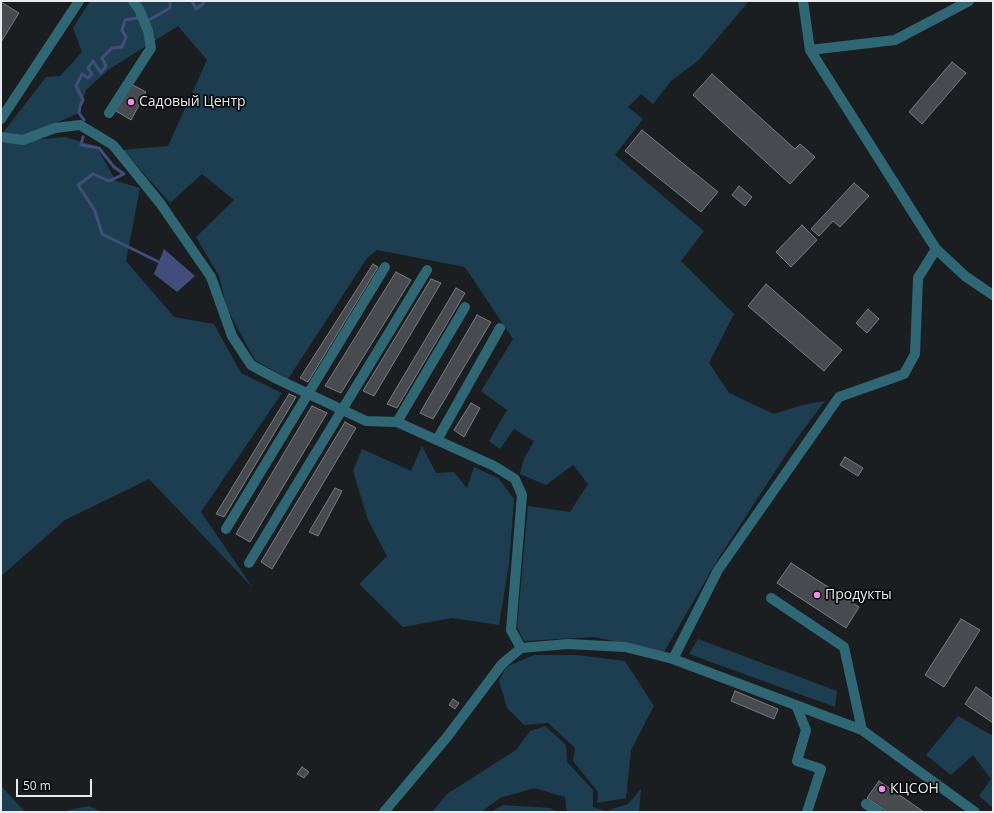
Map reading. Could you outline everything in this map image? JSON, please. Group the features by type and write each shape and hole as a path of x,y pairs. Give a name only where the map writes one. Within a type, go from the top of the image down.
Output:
{"street":[{"path":"1,119 79,1"},
{"path":"110,113 151,48 148,31 139,9 133,1"},
{"path":"803,1 810,50 936,249 965,276 993,295"},
{"path":"810,50 895,40 969,1"},
{"path":"1,137 23,140 55,128 80,125 113,145 160,203 211,277 232,336 251,365 366,421 397,422 494,466 515,479 522,495 511,630 521,648"},
{"path":"673,659 718,570 839,396 904,374 915,354 918,278 936,249"},
{"path":"226,529 385,267"},
{"path":"249,563 427,270"},
{"path":"397,422 465,307"},
{"path":"437,440 500,328"},
{"path":"771,598 844,647 862,730"},
{"path":"384,812 447,737 502,664 521,648 568,644 625,647 673,659 862,730 975,812"},
{"path":"796,705 806,730 797,761 821,770 807,812"},
{"path":"866,804 878,812"}],"shaded area":[{"path":"90,1 749,1 699,60 671,81 653,104 641,94 628,107 643,119 615,155 704,231 681,261 734,314 709,363 729,393 774,414 802,405 825,401 797,438 718,559 664,652 594,637 524,641 517,627 528,506 570,512 588,484 573,465 546,485 520,474 524,459 534,441 514,429 500,449 489,441 507,410 481,391 513,339 465,267 377,250 367,258 288,379 255,360 227,309 219,276 196,237 234,200 202,174 170,203 123,150 168,146 207,60 178,26 108,70 86,90 79,113 26,136 2,134 46,77 60,76 82,52 73,28"},
{"path":"65,137 96,146 116,181 140,188 126,261 174,317 214,324 241,373 282,393 201,512 253,588 149,479 65,520 1,576 1,143"},
{"path":"422,446 436,473 454,472 467,488 474,467 498,478 514,499 509,564 499,625 452,618 403,627 359,584 387,556 368,520 353,471 362,449 411,471"},
{"path":"698,639 837,691 835,707 689,654"},
{"path":"534,655 576,655 625,661 654,706 631,750 626,798 597,803 598,792 573,761 575,748 548,723 524,725 507,708 499,681 506,667"},
{"path":"958,716 993,736 993,808 979,796 991,779 973,755 951,775 926,755"},
{"path":"545,726 566,745 567,762 593,790 593,807 606,811 628,804 641,789 639,812 567,812 565,797 534,788 500,798 481,812 432,812 447,794 516,750 530,731"},
{"path":"1,785 5,790 25,812 1,812"},
{"path":"503,805 550,808 557,812 491,812"},
{"path":"89,806 102,812 66,812 68,810"}],"water":[{"path":"164,249 195,276 177,292 154,274"}],"building":[{"path":"1,2 19,13 1,42"},
{"path":"952,62 966,73 922,124 909,112"},
{"path":"712,74 795,149 800,144 815,157 790,184 693,95"},
{"name":"Садовый Центр","path":"131,84 146,92 131,120 116,111"},
{"path":"642,130 718,192 701,212 625,151"},
{"path":"854,183 869,196 840,227 833,221 819,236 811,229"},
{"path":"739,186 752,197 745,206 732,195"},
{"path":"802,225 817,240 791,267 776,252"},
{"path":"373,264 378,267 308,382 300,378"},
{"path":"396,272 411,280 341,393 325,386"},
{"path":"431,279 441,283 374,396 363,391"},
{"path":"766,284 842,350 824,371 748,306"},
{"path":"456,288 465,293 397,408 387,404"},
{"path":"868,309 879,319 867,333 856,323"},
{"path":"477,315 491,322 433,419 420,413"},
{"path":"289,394 296,397 224,517 216,514"},
{"path":"471,403 480,408 464,437 454,430"},
{"path":"312,406 327,413 250,542 236,534"},
{"path":"345,422 356,428 272,569 261,562"},
{"path":"845,457 863,468 858,476 840,465"},
{"path":"335,488 342,491 318,536 309,532"},
{"path":"791,563 859,607 846,628 777,583"},
{"path":"961,619 980,630 944,687 925,675"},
{"path":"976,687 993,699 993,723 965,704"},
{"path":"735,691 778,709 774,719 731,701"},
{"path":"453,699 459,703 455,709 449,705"},
{"path":"302,767 309,772 304,778 297,774"},
{"name":"КЦСОН","path":"879,781 924,812 887,812 867,798"}],"waterway":[{"path":"149,20 170,8 170,1"},
{"path":"192,1 196,9 204,3 203,1"},
{"path":"84,120 79,113 83,100 76,86 82,74 88,78 92,74 88,68 93,61 101,73 106,66 102,58 112,48 122,47 126,37 122,30 125,20 137,18"},
{"path":"83,137 81,145 99,148 114,167 124,174 109,181 93,174 78,185 95,211 102,234 159,262"}],"place":[{"name":"Садовый Центр","path":"131,102"},
{"name":"Продукты","path":"817,595"},
{"name":"КЦСОН","path":"882,789"}]}
